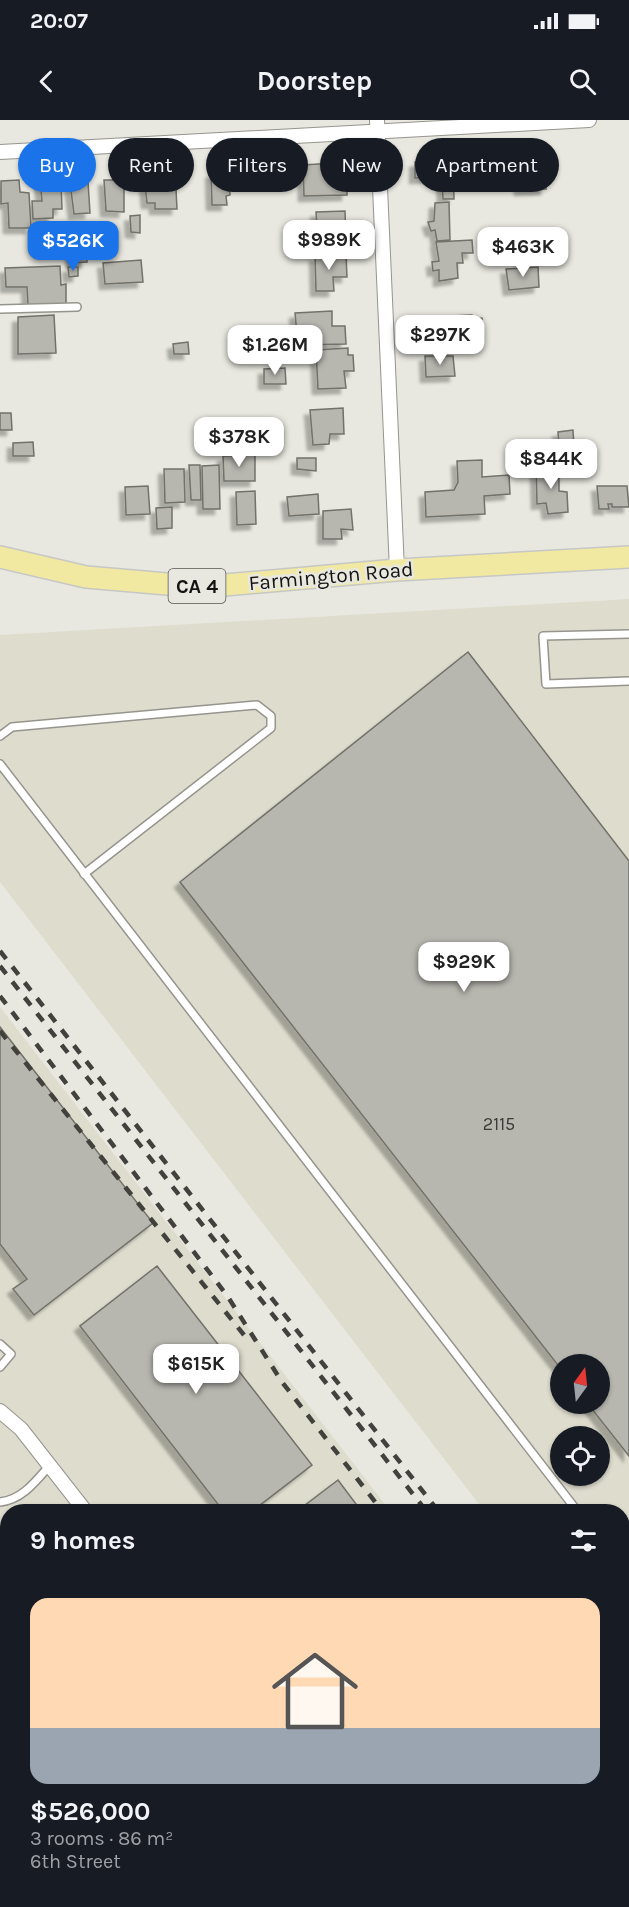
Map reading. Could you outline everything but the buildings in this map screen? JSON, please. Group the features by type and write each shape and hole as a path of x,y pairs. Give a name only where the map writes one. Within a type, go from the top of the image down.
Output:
{"main road":[{"name":"Farmington Road","path":"0,557 86,577 202,587 396,570 629,556"}],"street":[{"path":"0,152 377,126 589,120"},
{"path":"377,126 396,570"},
{"path":"0,1411 21,1429 80,1504"}],"lane":[{"path":"0,309 77,307"},
{"path":"629,634 543,636 546,684 629,681"},
{"path":"0,736 12,727 257,705 272,717 271,728 84,874"},
{"path":"0,764 572,1504"},
{"path":"0,1344 11,1354 0,1367"},
{"path":"0,1502 9,1502 22,1494 50,1465"}],"shaded area":[{"path":"629,599 629,1504 479,1504 0,882 0,635"},
{"path":"0,1007 385,1504 0,1504"}],"railway":[{"path":"0,951 433,1504"},
{"path":"0,966 421,1504"},
{"path":"0,996 228,1297 282,1382 377,1504"},
{"path":"0,1031 244,1335"}]}
